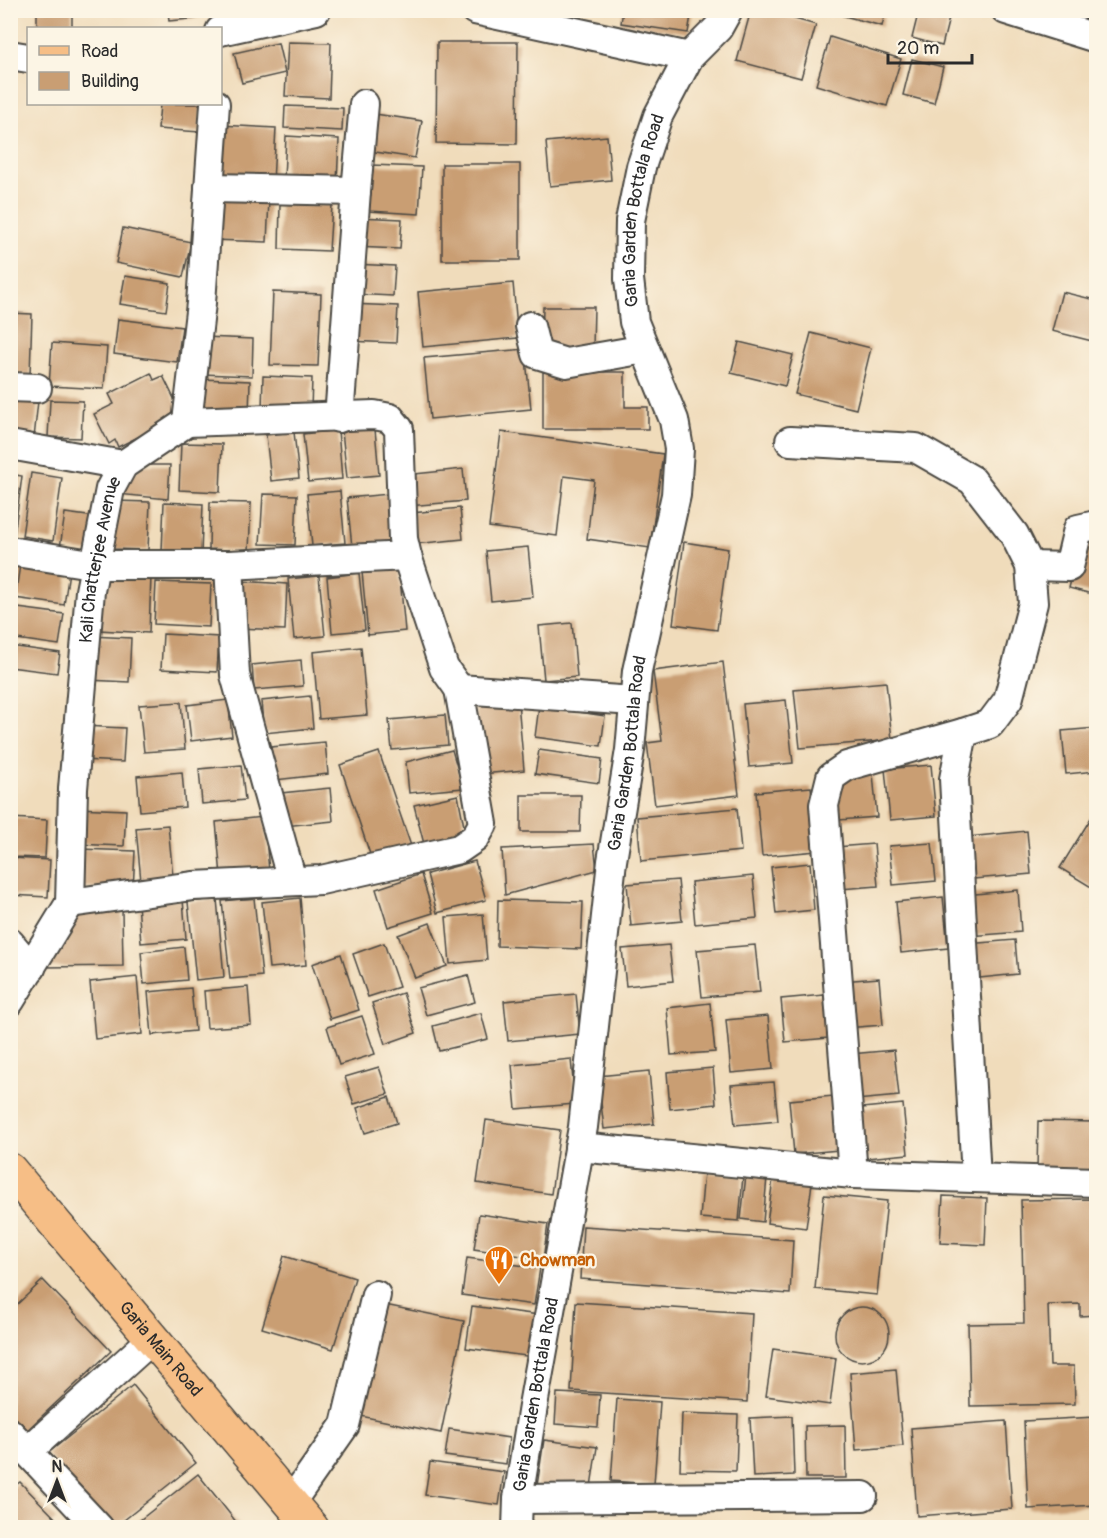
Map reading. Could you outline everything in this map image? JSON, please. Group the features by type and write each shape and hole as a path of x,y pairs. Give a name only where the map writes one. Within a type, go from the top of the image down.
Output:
{"main road":[{"name":"Garia Main Road","path":"10,1170 312,1527"}],"street":[{"path":"222,31 316,10"},
{"path":"476,10 689,57"},
{"name":"Garia Garden Bottala Road","path":"517,1527 518,1499 579,1148 612,861 630,750 637,671 676,495 679,449 674,420 634,322 631,300 630,220 640,167 658,116 689,57 718,28 728,10"},
{"path":"1006,10 1096,38"},
{"path":"10,55 27,58"},
{"path":"339,418 364,104"},
{"path":"70,903 193,886 321,880 459,849 475,838 483,824 459,689 444,668 403,539 399,429 390,418 382,416 187,422 201,303 215,105"},
{"path":"209,188 356,191"},
{"path":"530,326 537,354 566,363 645,349"},
{"name":"Kali Chatterjee Avenue","path":"10,1001 70,903 73,789 90,591 97,565 110,489 123,465 187,422"},
{"path":"790,441 915,448 972,480 1014,534 1030,566 1033,603 1008,700 990,724 847,766 831,777 824,805 852,1174"},
{"path":"10,445 123,465"},
{"path":"1030,566 1069,567 1078,529 1096,525"},
{"path":"10,551 97,565 229,565 407,556"},
{"path":"229,565 235,675 292,882"},
{"path":"459,689 634,701"},
{"path":"963,733 954,779 976,1178"},
{"path":"10,943 31,968"},
{"path":"579,1148 852,1174 1096,1182"},
{"path":"291,1502 345,1425 376,1295"},
{"path":"99,1527 19,1442 152,1339"},
{"path":"518,1499 863,1496"}],"building":[{"path":"37,10 72,10 72,27 37,27"},
{"path":"168,10 199,10 200,18 169,21"},
{"path":"623,10 692,10 688,33 621,23"},
{"path":"751,10 763,10 816,25 801,78 737,61"},
{"path":"822,10 886,10 882,26"},
{"path":"919,10 951,10 942,46 912,38"},
{"path":"1083,10 1096,10 1096,25 1081,22"},
{"path":"830,37 901,59 887,106 816,85"},
{"path":"288,42 331,43 329,98 285,96"},
{"path":"437,42 518,42 517,144 436,143"},
{"path":"278,43 285,73 242,83 234,53"},
{"path":"912,59 943,67 934,103 903,95"},
{"path":"160,105 201,105 200,132 158,129"},
{"path":"285,106 343,108 342,131 284,128"},
{"path":"375,114 422,121 415,158 369,151"},
{"path":"219,125 276,128 273,182 217,179"},
{"path":"286,136 339,139 337,182 284,179"},
{"path":"607,136 611,180 550,186 546,142"},
{"path":"442,164 520,164 520,260 442,260"},
{"path":"371,165 422,167 419,214 369,211"},
{"path":"215,198 269,200 267,242 213,240"},
{"path":"280,203 332,205 329,251 279,249"},
{"path":"357,217 402,219 400,249 355,247"},
{"path":"123,228 191,242 183,277 116,263"},
{"path":"353,264 395,266 393,296 352,294"},
{"path":"125,276 170,283 166,311 120,304"},
{"path":"513,283 518,338 423,347 418,292"},
{"path":"273,292 321,294 318,366 270,365"},
{"path":"1062,292 1096,300 1096,342 1052,331"},
{"path":"349,304 398,306 396,343 347,341"},
{"path":"543,307 594,307 593,348 542,348"},
{"path":"10,313 32,314 30,375 10,374"},
{"path":"118,319 182,327 177,362 114,354"},
{"path":"811,333 871,348 856,409 795,394"},
{"path":"203,337 253,339 252,376 202,374"},
{"path":"739,342 793,355 785,386 731,373"},
{"path":"52,343 107,347 104,389 49,386"},
{"path":"525,349 531,409 430,419 424,358"},
{"path":"543,372 625,372 625,407 648,407 648,429 543,429"},
{"path":"151,373 154,380 163,376 182,415 118,447 115,440 109,444 94,414 114,404 109,394"},
{"path":"263,376 312,378 311,410 262,408"},
{"path":"200,379 250,381 249,415 199,413"},
{"path":"10,398 38,401 34,438 10,436"},
{"path":"50,400 83,401 81,438 48,437"},
{"path":"375,429 379,475 347,478 342,431"},
{"path":"338,430 342,479 308,482 303,434"},
{"path":"294,432 299,478 271,481 266,435"},
{"path":"501,432 663,454 650,548 587,539 594,480 564,476 557,536 489,527"},
{"path":"181,443 222,444 220,492 179,490"},
{"path":"141,465 170,465 168,499 117,494"},
{"path":"463,469 466,501 408,506 405,475"},
{"path":"31,473 62,478 53,541 22,536"},
{"path":"10,474 22,476 13,544 10,543"},
{"path":"340,491 345,543 312,546 307,494"},
{"path":"263,494 297,495 295,545 260,544"},
{"path":"389,494 393,543 352,547 347,498"},
{"path":"115,501 150,502 148,550 113,549"},
{"path":"164,502 203,504 201,553 162,551"},
{"path":"210,502 251,503 249,551 209,549"},
{"path":"460,508 463,539 415,544 412,513"},
{"path":"65,513 95,517 90,552 60,548"},
{"path":"1083,533 1096,536 1096,595 1069,588"},
{"path":"684,542 728,549 717,630 673,624"},
{"path":"528,547 533,597 491,601 486,551"},
{"path":"21,558 70,565 64,605 15,598"},
{"path":"399,568 405,631 368,635 362,572"},
{"path":"101,573 151,575 149,633 99,630"},
{"path":"359,573 365,630 332,633 327,577"},
{"path":"319,576 325,636 294,639 288,579"},
{"path":"238,581 287,584 285,630 236,628"},
{"path":"156,582 211,584 209,627 154,624"},
{"path":"10,607 64,614 59,645 10,638"},
{"path":"572,623 577,677 544,680 539,626"},
{"path":"163,634 219,637 217,672 161,669"},
{"path":"90,636 131,638 129,682 88,680"},
{"path":"10,646 60,653 57,673 10,667"},
{"path":"361,647 367,715 319,719 313,652"},
{"path":"301,660 303,686 254,690 252,665"},
{"path":"723,662 739,795 655,805 647,743 662,741 653,671"},
{"path":"886,682 892,740 800,748 794,690"},
{"path":"310,696 313,728 264,733 261,701"},
{"path":"228,700 232,736 191,741 187,705"},
{"path":"786,700 793,763 749,767 743,704"},
{"path":"181,702 185,749 144,752 139,705"},
{"path":"518,702 524,770 482,774 475,705"},
{"path":"539,706 605,716 601,746 535,737"},
{"path":"445,715 448,745 392,750 389,720"},
{"path":"82,726 125,728 123,762 81,760"},
{"path":"1096,728 1096,771 1066,774 1062,731"},
{"path":"325,742 328,774 275,780 271,747"},
{"path":"452,750 463,788 409,793 406,762"},
{"path":"539,750 602,759 599,783 535,774"},
{"path":"379,752 411,846 372,860 340,765"},
{"path":"241,765 245,800 202,804 199,769"},
{"path":"931,765 936,816 890,820 885,769"},
{"path":"182,772 185,807 140,811 137,776"},
{"path":"873,774 877,817 839,820 836,777"},
{"path":"811,787 817,851 762,856 756,792"},
{"path":"330,788 333,821 284,826 281,793"},
{"path":"458,795 466,837 424,844 414,805"},
{"path":"521,795 581,795 580,832 521,832"},
{"path":"75,808 126,810 124,846 73,844"},
{"path":"737,808 741,851 641,861 637,817"},
{"path":"1096,810 1096,890 1060,868"},
{"path":"264,817 269,871 221,876 216,822"},
{"path":"10,818 47,820 45,858 10,857"},
{"path":"168,825 173,877 141,881 136,828"},
{"path":"1027,831 1031,874 962,880 958,838"},
{"path":"932,843 936,881 893,885 889,846"},
{"path":"594,844 597,870 505,895 502,849"},
{"path":"874,844 878,886 840,889 836,847"},
{"path":"79,849 135,851 133,890 77,888"},
{"path":"10,858 50,860 48,897 10,895"},
{"path":"475,861 486,900 437,913 427,874"},
{"path":"810,863 814,910 776,914 771,867"},
{"path":"421,874 433,913 388,927 376,889"},
{"path":"753,876 757,918 695,924 691,882"},
{"path":"678,880 682,921 631,926 627,884"},
{"path":"1018,890 1021,932 969,936 965,895"},
{"path":"943,897 948,948 901,953 896,902"},
{"path":"254,898 262,976 230,979 222,901"},
{"path":"300,898 306,965 269,968 262,902"},
{"path":"183,899 186,939 141,943 138,903"},
{"path":"217,899 224,977 196,980 188,902"},
{"path":"498,900 583,902 581,949 497,946"},
{"path":"122,910 123,966 46,967 73,914"},
{"path":"483,914 487,960 450,964 446,917"},
{"path":"430,923 447,966 415,978 398,935"},
{"path":"1015,940 1018,974 970,979 967,944"},
{"path":"384,943 399,987 368,997 353,954"},
{"path":"669,945 673,981 626,986 622,949"},
{"path":"755,945 760,992 702,997 697,950"},
{"path":"184,947 187,980 144,984 141,952"},
{"path":"341,954 359,1010 330,1019 312,964"},
{"path":"468,975 475,1002 426,1015 418,988"},
{"path":"137,977 142,1034 95,1039 90,982"},
{"path":"879,978 883,1025 845,1028 841,981"},
{"path":"248,987 251,1025 207,1028 204,991"},
{"path":"191,988 195,1031 152,1035 148,992"},
{"path":"403,993 416,1033 385,1044 372,1003"},
{"path":"576,994 580,1034 508,1041 504,1001"},
{"path":"824,995 828,1038 785,1042 781,999"},
{"path":"710,1003 715,1052 671,1055 667,1008"},
{"path":"481,1013 488,1039 439,1051 433,1026"},
{"path":"362,1016 375,1054 339,1065 327,1027"},
{"path":"768,1016 773,1069 731,1073 726,1020"},
{"path":"894,1050 899,1096 856,1100 851,1054"},
{"path":"571,1059 575,1104 516,1109 512,1065"},
{"path":"379,1067 388,1094 354,1104 345,1077"},
{"path":"713,1068 716,1104 670,1109 667,1072"},
{"path":"649,1071 654,1124 604,1129 598,1076"},
{"path":"774,1082 778,1121 735,1125 731,1085"},
{"path":"834,1096 839,1150 794,1154 789,1100"},
{"path":"389,1097 397,1123 365,1133 357,1108"},
{"path":"903,1104 908,1154 856,1159 852,1109"},
{"path":"486,1120 560,1130 551,1194 477,1183"},
{"path":"1038,1121 1096,1122 1096,1172 1037,1171"},
{"path":"704,1172 743,1176 739,1221 700,1218"},
{"path":"746,1175 767,1177 763,1222 741,1219"},
{"path":"773,1179 812,1183 806,1228 767,1223"},
{"path":"824,1195 887,1201 877,1295 815,1289"},
{"path":"943,1196 987,1198 985,1245 940,1243"},
{"path":"1096,1199 1096,1315 1080,1316 1080,1304 1048,1305 1050,1366 1074,1366 1075,1404 970,1406 968,1324 1024,1323 1021,1200"},
{"path":"479,1214 548,1224 543,1259 474,1249"},
{"path":"583,1226 793,1240 790,1294 580,1279"},
{"path":"284,1256 355,1278 333,1349 262,1328"},
{"path":"467,1258 540,1268 534,1305 462,1295"},
{"path":"43,1280 111,1351 23,1434 10,1422 10,1311"},
{"path":"576,1302 752,1313 747,1402 571,1391"},
{"path":"380,1304 464,1321 441,1433 356,1415"},
{"path":"472,1306 539,1315 534,1357 466,1348"},
{"path":"862,1307 872,1309 881,1315 887,1324 889,1334 887,1344 881,1353 872,1359 862,1361 852,1359 843,1353 837,1344 835,1334 837,1324 843,1315 852,1309"},
{"path":"773,1349 836,1358 830,1405 766,1396"},
{"path":"896,1369 903,1446 856,1450 850,1373"},
{"path":"133,1385 196,1463 114,1528 106,1528 47,1454"},
{"path":"1093,1391 1096,1391 1096,1505 1028,1509 1024,1421 1095,1417"},
{"path":"557,1393 600,1395 598,1427 555,1424"},
{"path":"617,1399 660,1402 654,1484 611,1481"},
{"path":"682,1413 738,1415 736,1471 680,1470"},
{"path":"792,1416 794,1475 753,1477 750,1418"},
{"path":"1006,1421 1012,1509 917,1516 911,1428"},
{"path":"845,1425 846,1478 806,1478 805,1426"},
{"path":"449,1429 509,1438 506,1464 445,1456"},
{"path":"544,1440 597,1447 590,1493 537,1486"},
{"path":"430,1462 504,1472 499,1505 425,1495"},
{"path":"198,1474 241,1528 130,1528"},
{"path":"20,1482 56,1519 47,1528 10,1528 10,1489"}],"place":[{"name":"Chowman","path":"499,1286"}]}
